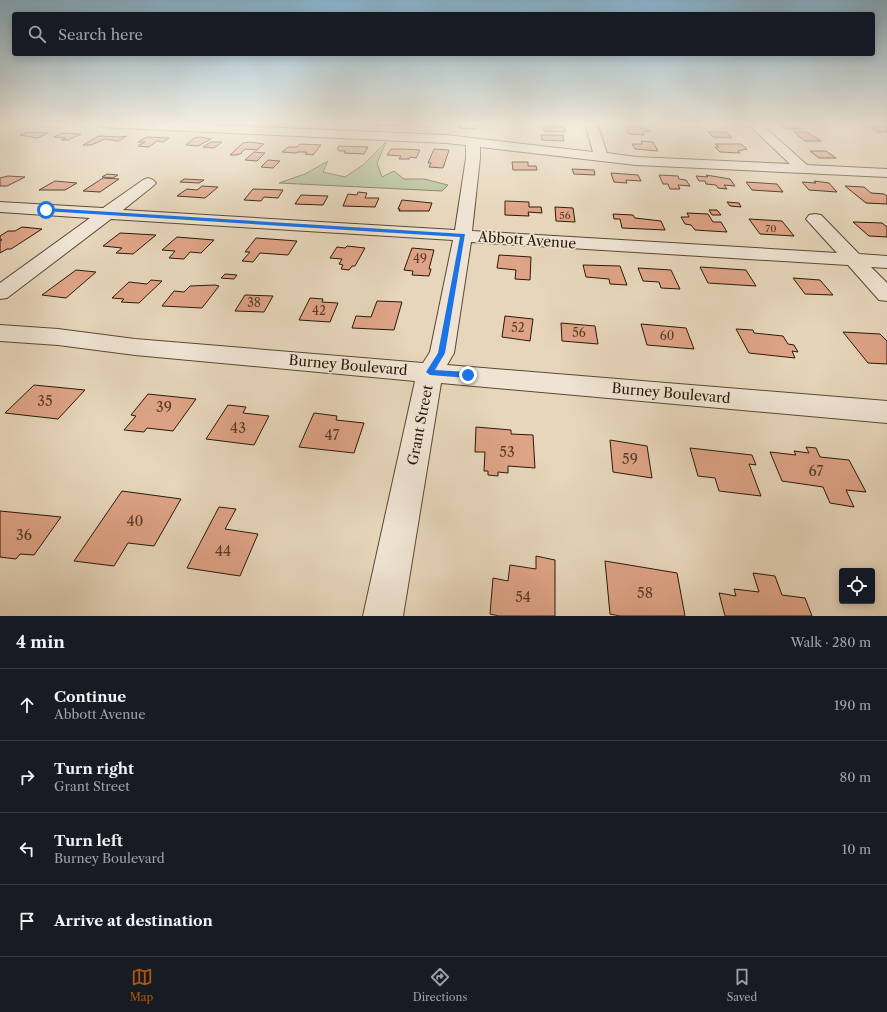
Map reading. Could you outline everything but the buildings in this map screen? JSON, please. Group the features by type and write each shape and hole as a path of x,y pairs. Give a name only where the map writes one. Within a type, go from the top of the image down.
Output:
{"street":[{"name":"Grant Street","path":"383,616 430,372 442,353 463,236 473,152"},
{"path":"560,152 650,161 887,173"},
{"path":"600,152 602,157"},
{"path":"784,152 803,169"},
{"path":"0,293 148,183"},
{"name":"Abbott Avenue","path":"0,207 887,262"},
{"path":"815,219 887,295"},
{"name":"Burney Boulevard","path":"0,333 58,337 135,347 887,412"}],"green space":[{"path":"376,152 382,152 377,163 382,177 394,171 404,179 424,179 448,185 442,191 279,183 305,174 328,161 323,172 345,177 363,165"}],"route":[{"path":"46,210 185,217 463,236 442,353 430,372 468,375"}]}
